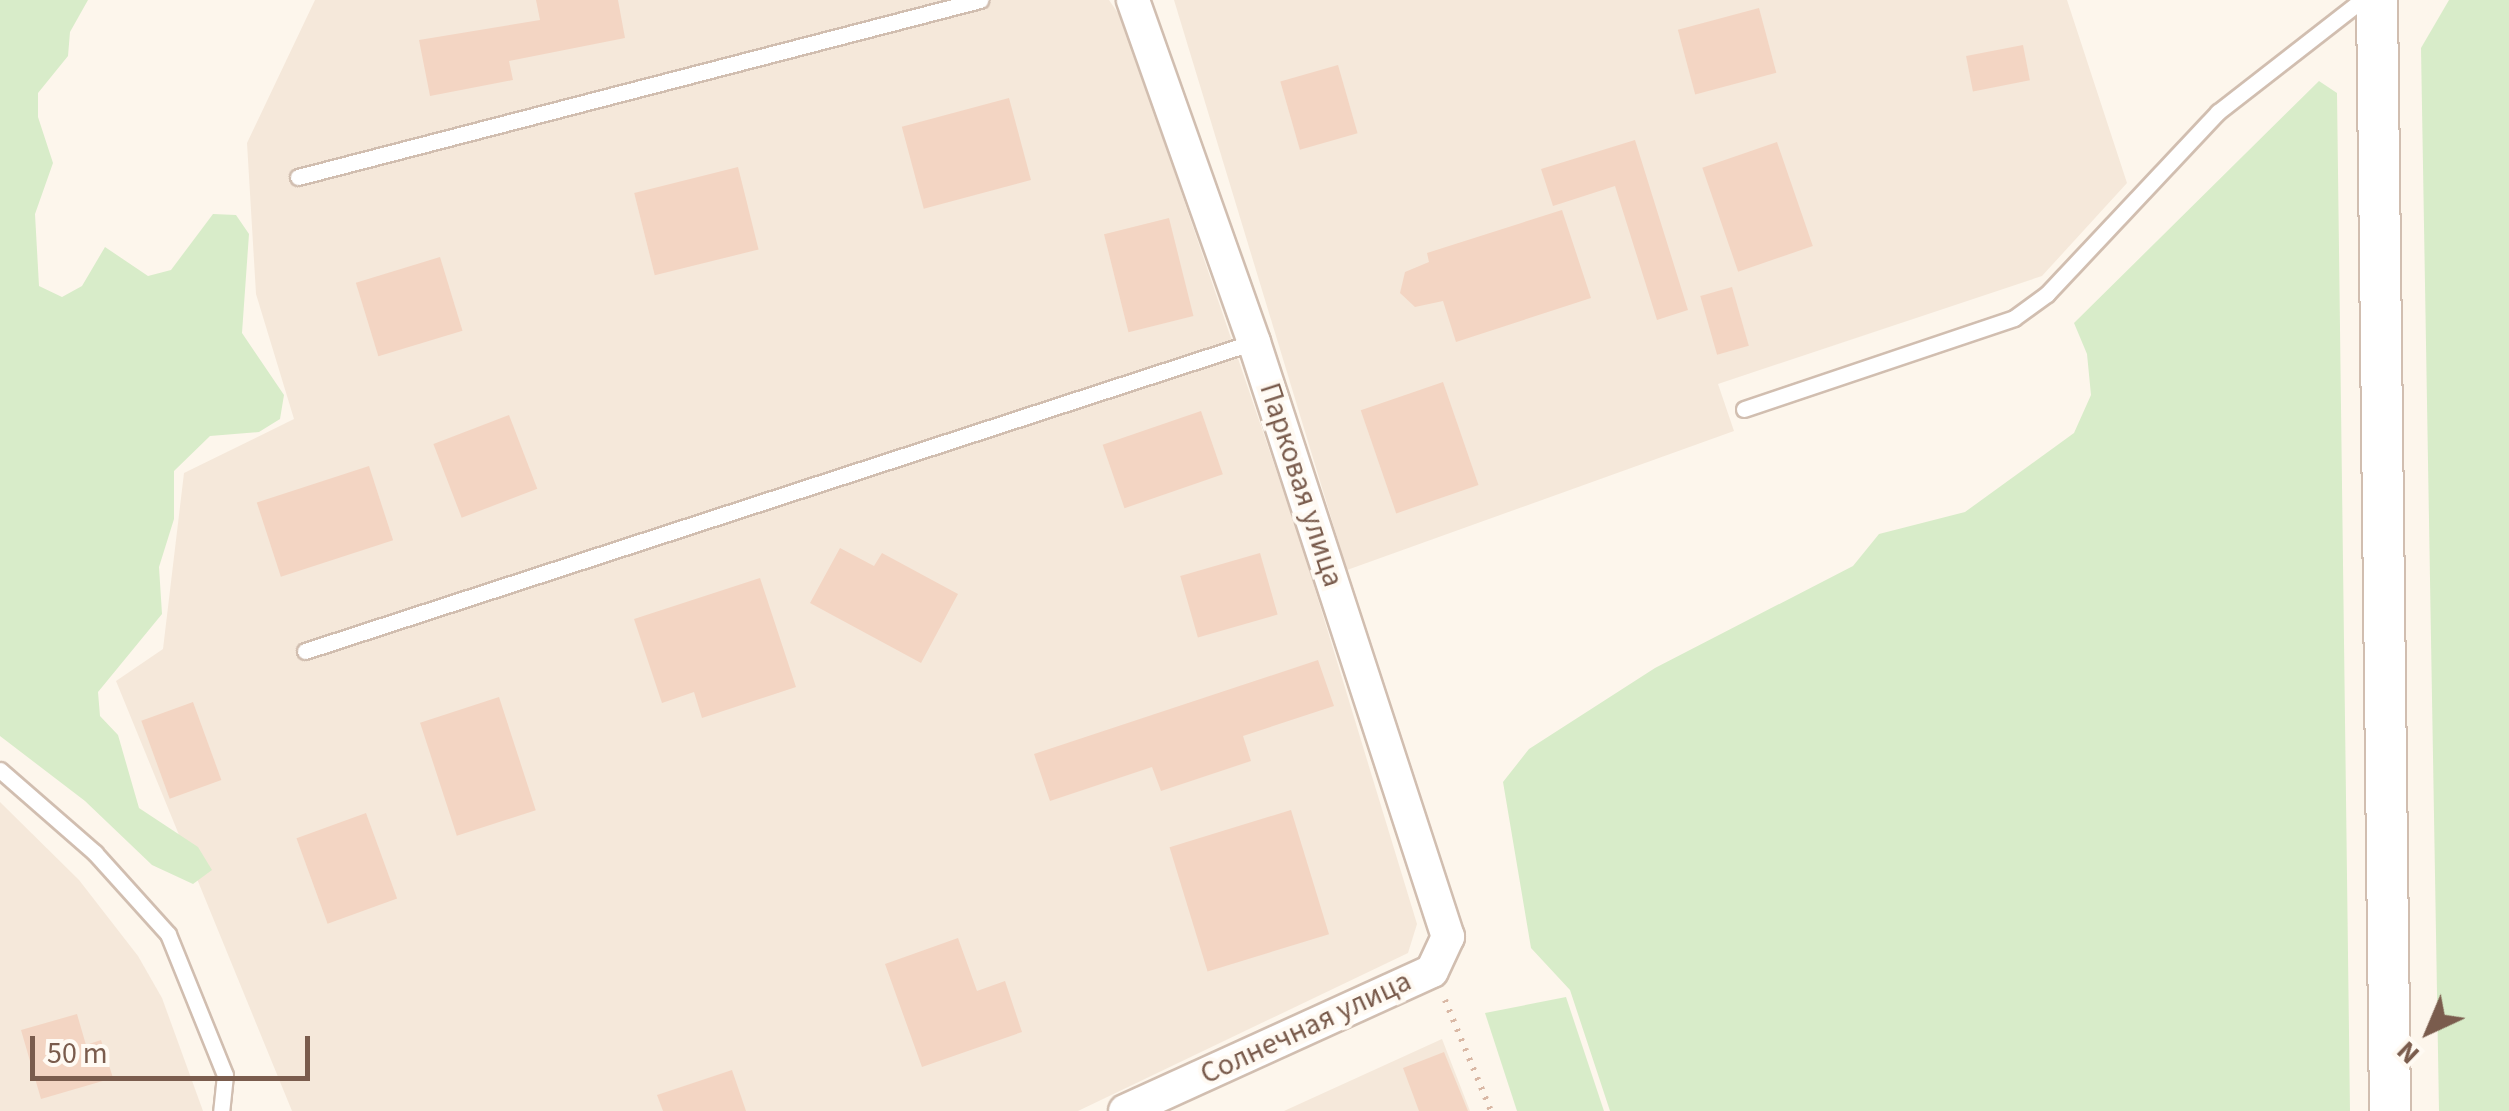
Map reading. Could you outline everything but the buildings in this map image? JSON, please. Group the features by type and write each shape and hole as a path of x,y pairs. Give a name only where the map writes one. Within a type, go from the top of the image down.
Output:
{"street":[{"name":"Парковая улица","path":"1133,0 1254,342 1448,938 1432,971"},
{"path":"2377,0 2390,1111"},
{"name":"Солнечная улица","path":"1125,1111 1432,971"}],"lane":[{"path":"298,178 980,0"},
{"path":"1744,409 2014,318 2047,294 2218,112 2362,0"},
{"path":"306,650 1254,342"},
{"path":"0,770 95,852 168,934 225,1075 221,1111"}],"path":[{"path":"1432,971 1492,1111"}],"shaded area":[{"path":"315,0 1109,0 1122,19 1300,540 1417,924 1408,953 1078,1111 292,1111 116,681 163,649 184,473 294,419 256,294 247,143"},
{"path":"1174,0 2067,0 2127,183 2042,276 1718,384 1734,431 1347,570"},
{"path":"0,802 79,880 138,956 162,998 203,1111 0,1111"},
{"path":"1442,1039 1470,1111 1284,1111"}],"green space":[{"path":"0,0 88,0 70,32 68,56 38,93 38,117 53,163 35,214 39,286 62,297 82,286 105,247 148,276 171,270 213,214 236,215 249,234 242,333 284,395 280,419 259,432 210,436 174,471 174,519 159,567 162,614 98,692 100,716 118,735 139,808 198,847 212,870 193,884 152,865 85,801 0,736"},
{"path":"2449,0 2509,0 2509,1111 2439,1111 2421,48"},
{"path":"2319,81 2337,93 2350,1111 1610,1111 1570,990 1531,948 1503,782 1529,749 1655,668 1853,566 1879,534 1965,512 2074,433 2091,395 2087,354 2074,323"},
{"path":"1566,997 1604,1111 1517,1111 1485,1013"}]}
